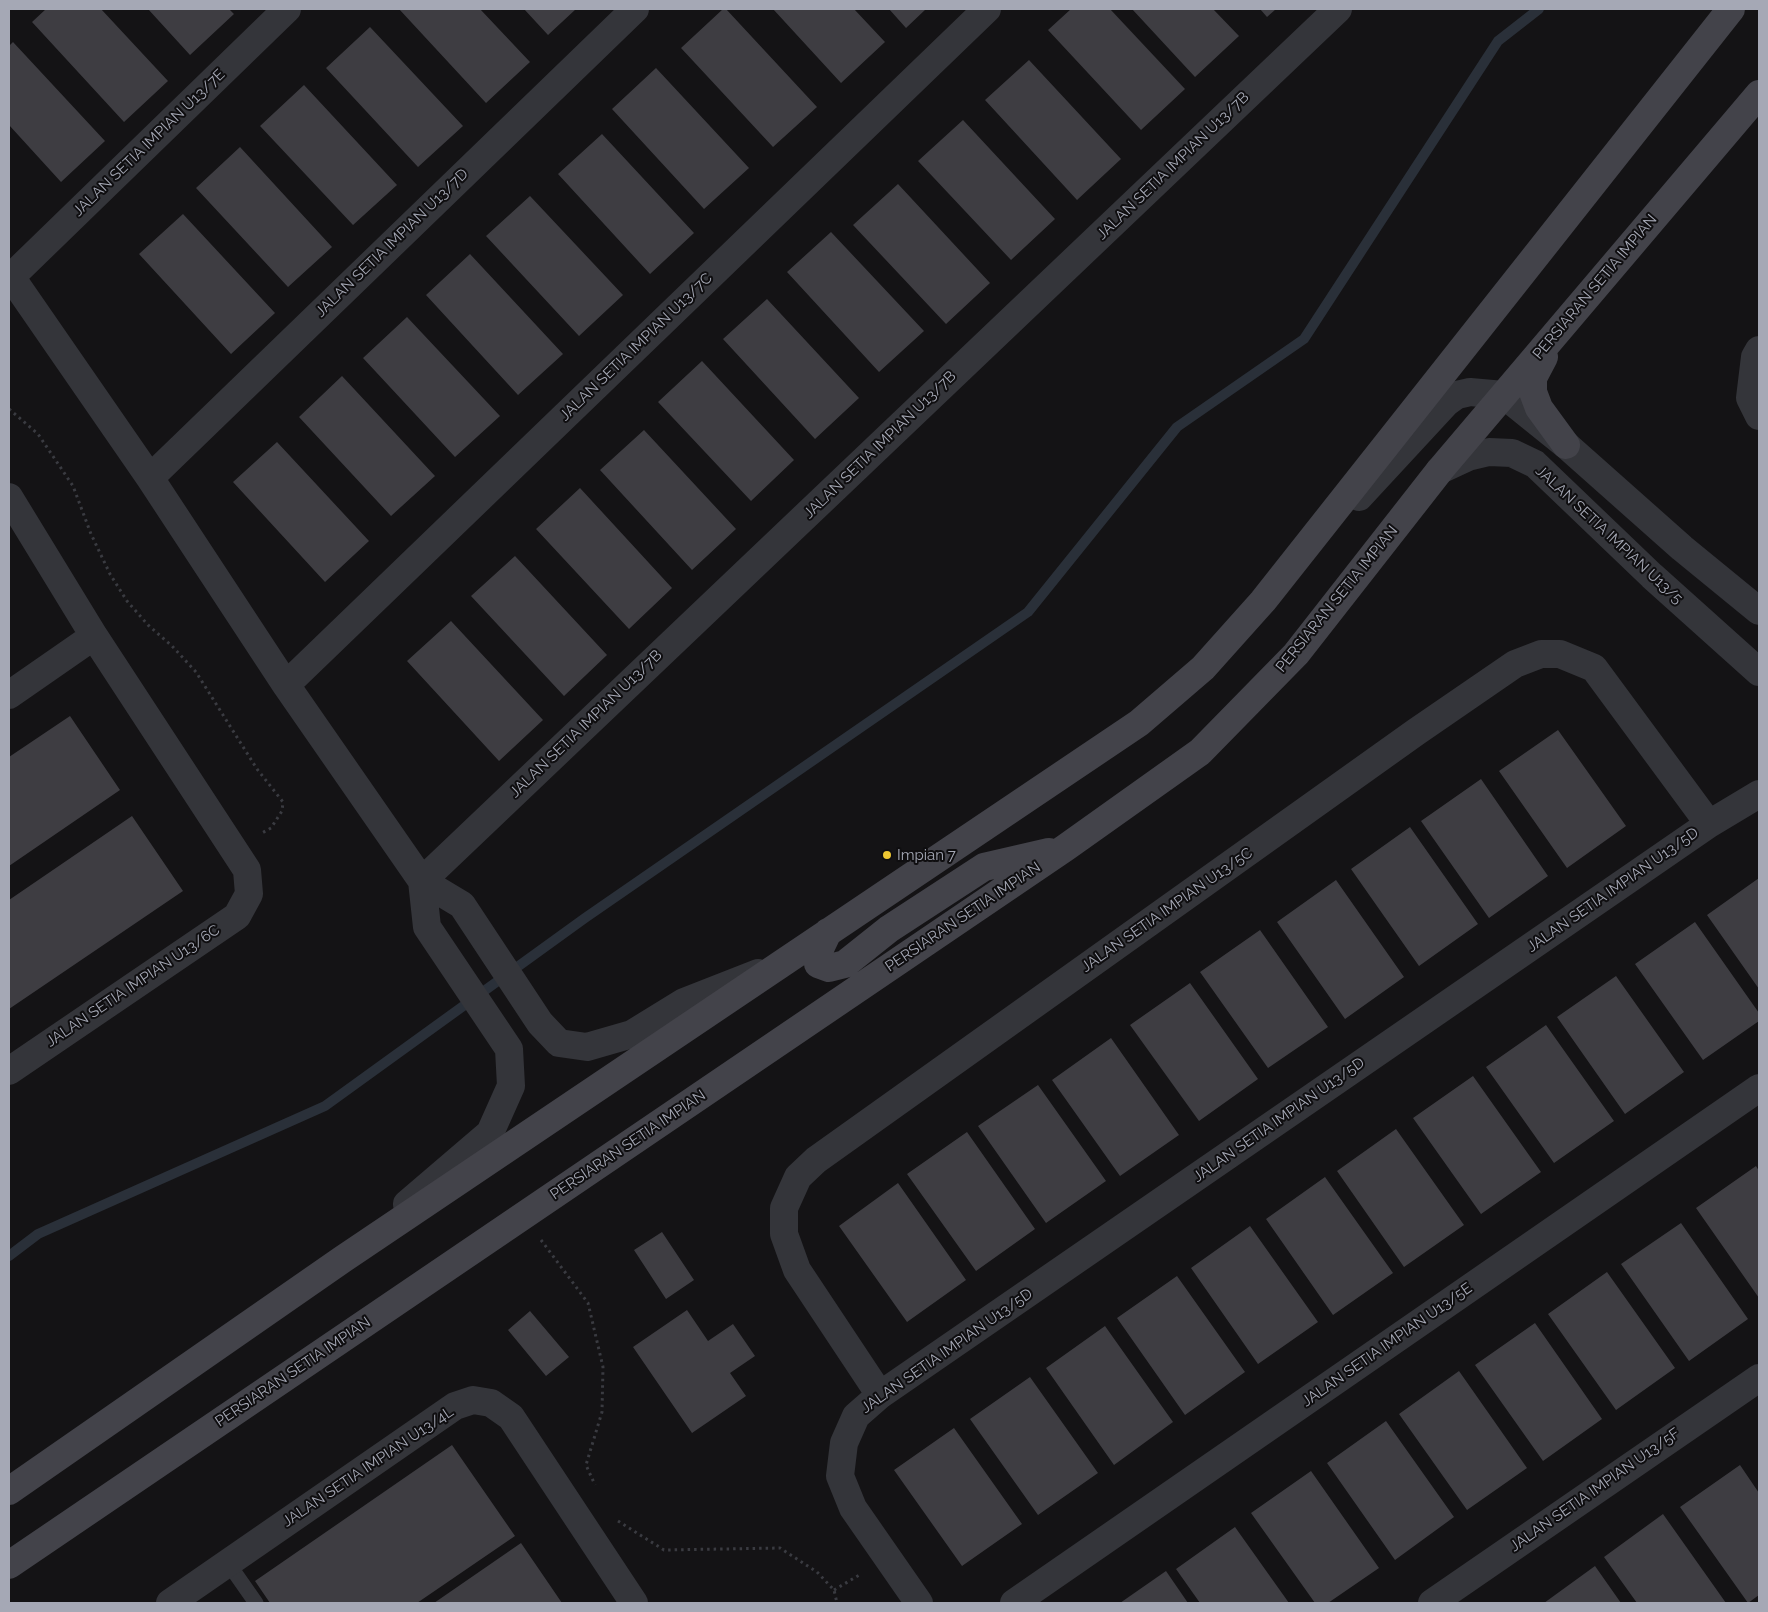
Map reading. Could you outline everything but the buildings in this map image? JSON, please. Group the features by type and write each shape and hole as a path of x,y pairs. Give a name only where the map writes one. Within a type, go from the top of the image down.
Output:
{"street":[{"name":"JALAN SETIA IMPIAN U13/7E","path":"10,276 287,9"},
{"name":"JALAN SETIA IMPIAN U13/7D","path":"150,478 635,9"},
{"name":"JALAN SETIA IMPIAN U13/7C","path":"286,685 987,9"},
{"name":"JALAN SETIA IMPIAN U13/7B","path":"422,881 1338,9"},
{"path":"1263,601 1725,13"},
{"name":"PERSIARAN SETIA IMPIAN","path":"9,1565 1065,848 1200,752 1296,654 1440,470 1759,94"},
{"path":"10,276 150,478 286,685 422,881 462,905 528,1006 540,1023 559,1043 587,1047 632,1034 684,1002 785,962"},
{"path":"1556,333 1533,378 1532,392 1540,408 1566,445"},
{"path":"1759,350 1755,358 1750,398 1759,416"},
{"path":"9,1491 343,1259 1139,723 1203,668 1446,403 1457,395 1470,392 1504,396 1566,445 1668,536 1759,611"},
{"name":"JALAN SETIA IMPIAN U13/5","path":"1440,470 1468,457 1489,452 1512,453 1535,464 1644,568 1759,672"},
{"path":"10,501 94,636 233,848"},
{"path":"1644,568 1668,536"},
{"path":"9,694 94,636"},
{"name":"JALAN SETIA IMPIAN U13/5C","path":"880,1395 797,1270 784,1234 784,1208 798,1177 816,1160 1432,721 1515,664 1541,654 1560,654 1594,668 1709,824"},
{"name":"JALAN SETIA IMPIAN U13/5D","path":"919,1603 853,1508 840,1476 844,1443 856,1416 880,1395 1709,824 1759,794"},
{"name":"JALAN SETIA IMPIAN U13/6C","path":"9,1070 237,916 249,894 246,870 233,848"},
{"path":"828,932 818,953 818,964 829,968 845,964 889,929 984,867 1065,848"},
{"path":"343,1259 490,1133 511,1086 509,1049 427,927 422,881"},
{"name":"JALAN SETIA IMPIAN U13/5E","path":"1014,1603 1759,1088"},
{"name":"JALAN SETIA IMPIAN U13/5F","path":"1432,1603 1759,1378"},
{"name":"JALAN SETIA IMPIAN U13/4L","path":"170,1603 456,1406 473,1400 492,1403 511,1417 634,1603"}],"lane":[{"path":"228,1563 256,1603"}],"path":[{"path":"9,410 38,434 73,486 91,534 110,574 127,601 148,625 172,646 196,672 219,706 257,770 282,802 282,811 271,828 233,848"},
{"path":"523,1216 588,1303 603,1367 602,1412 586,1465 598,1491"},
{"path":"610,1516 664,1550 780,1548 817,1572 834,1590 837,1603"}],"waterway":[{"path":"9,1256 38,1234 325,1106 585,918 1028,612 1177,427 1304,339 1498,41 1539,9"}],"place":[{"name":"Impian 7","path":"887,855"}]}
